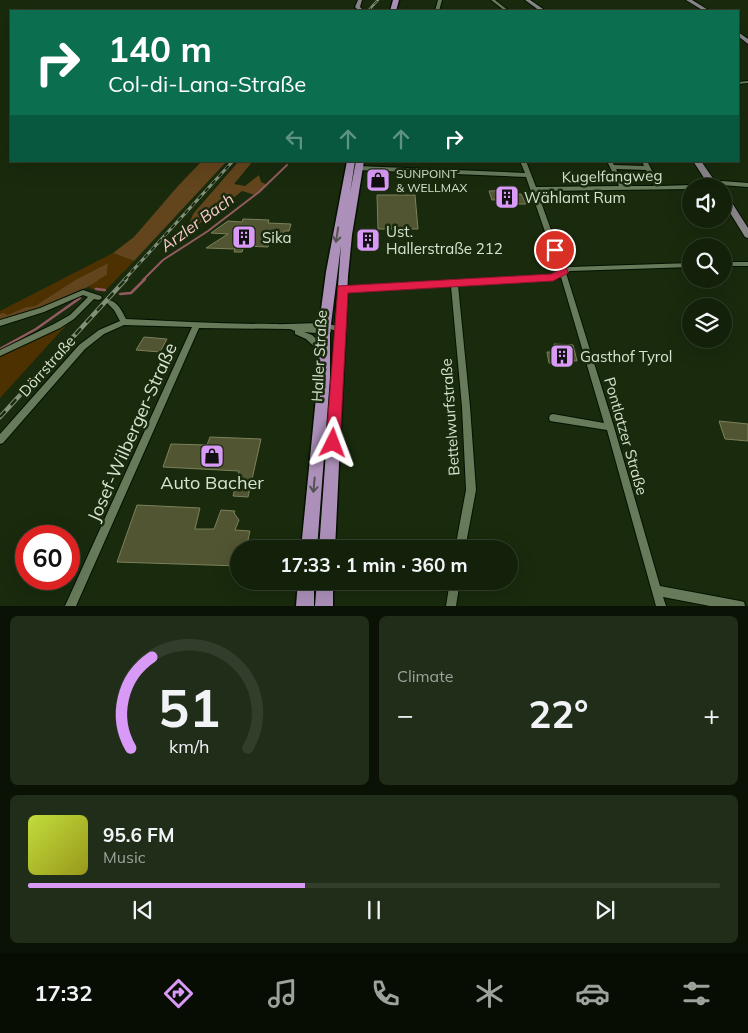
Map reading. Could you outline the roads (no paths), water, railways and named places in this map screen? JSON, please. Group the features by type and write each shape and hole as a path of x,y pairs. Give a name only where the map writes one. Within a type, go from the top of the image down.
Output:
{"main road":[{"path":"348,198 356,163"},
{"name":"Haller Straße","path":"310,540 324,377 324,350 342,289 348,198"},
{"name":"Haller Straße","path":"327,540 330,328 348,198"},
{"path":"305,606 306,590"},
{"path":"324,606 325,590"}],"street":[{"path":"493,0 506,10"},
{"path":"528,0 542,10"},
{"path":"688,0 705,10"},
{"name":"Pontlatzer Straße","path":"522,162 563,273 610,427 661,606"},
{"path":"644,162 658,188"},
{"path":"698,162 709,178"},
{"path":"356,163 527,175"},
{"path":"610,164 647,168"},
{"path":"610,164 624,188"},
{"path":"732,185 746,185"},
{"name":"Kugelfangweg","path":"533,189 682,187"},
{"path":"732,212 748,235"},
{"path":"732,264 748,264"},
{"path":"342,289 553,278 569,269 682,265"},
{"name":"Bettelwurfstraße","path":"454,283 466,407 471,490 462,540"},
{"path":"0,324 42,310 82,292 96,297 72,317 0,353"},
{"path":"109,302 117,308 124,322"},
{"name":"Dörrstraße","path":"0,440 82,347 93,336 106,328 124,322 330,328"},
{"name":"Josef-Wilberger-Straße","path":"70,606 197,325"},
{"name":"Dörrstraße","path":"280,327 330,328"},
{"name":"Dörrstraße","path":"290,328 309,337 324,350"},
{"path":"553,418 610,427"},
{"path":"451,606 454,590"},
{"path":"656,590 740,606"}],"waterway":[{"name":"Arzler Bach","path":"143,280 163,260 208,231 259,192 287,165"},
{"name":"Arzler Bach","path":"120,294 131,293 145,279"},
{"name":"Arzler Bach","path":"96,289 105,290"},
{"name":"Arzler Bach","path":"0,349 36,329 80,298"}],"tram line":[{"path":"529,0 543,10"},
{"path":"700,162 711,178"},
{"path":"732,214 748,237"}],"railway":[{"path":"369,10 378,0"},
{"path":"124,280 232,162"},
{"path":"0,417 126,279"}],"place":[{"name":"SUNPOINT & WELLMAX","path":"378,180"},
{"name":"Wählamt Rum","path":"507,197"},
{"name":"Sika","path":"244,237"},
{"name":"Ust. Hallerstraße 212","path":"368,240"},
{"name":"Gasthof Tyrol","path":"562,356"},
{"name":"Auto Bacher","path":"212,456"}]}
